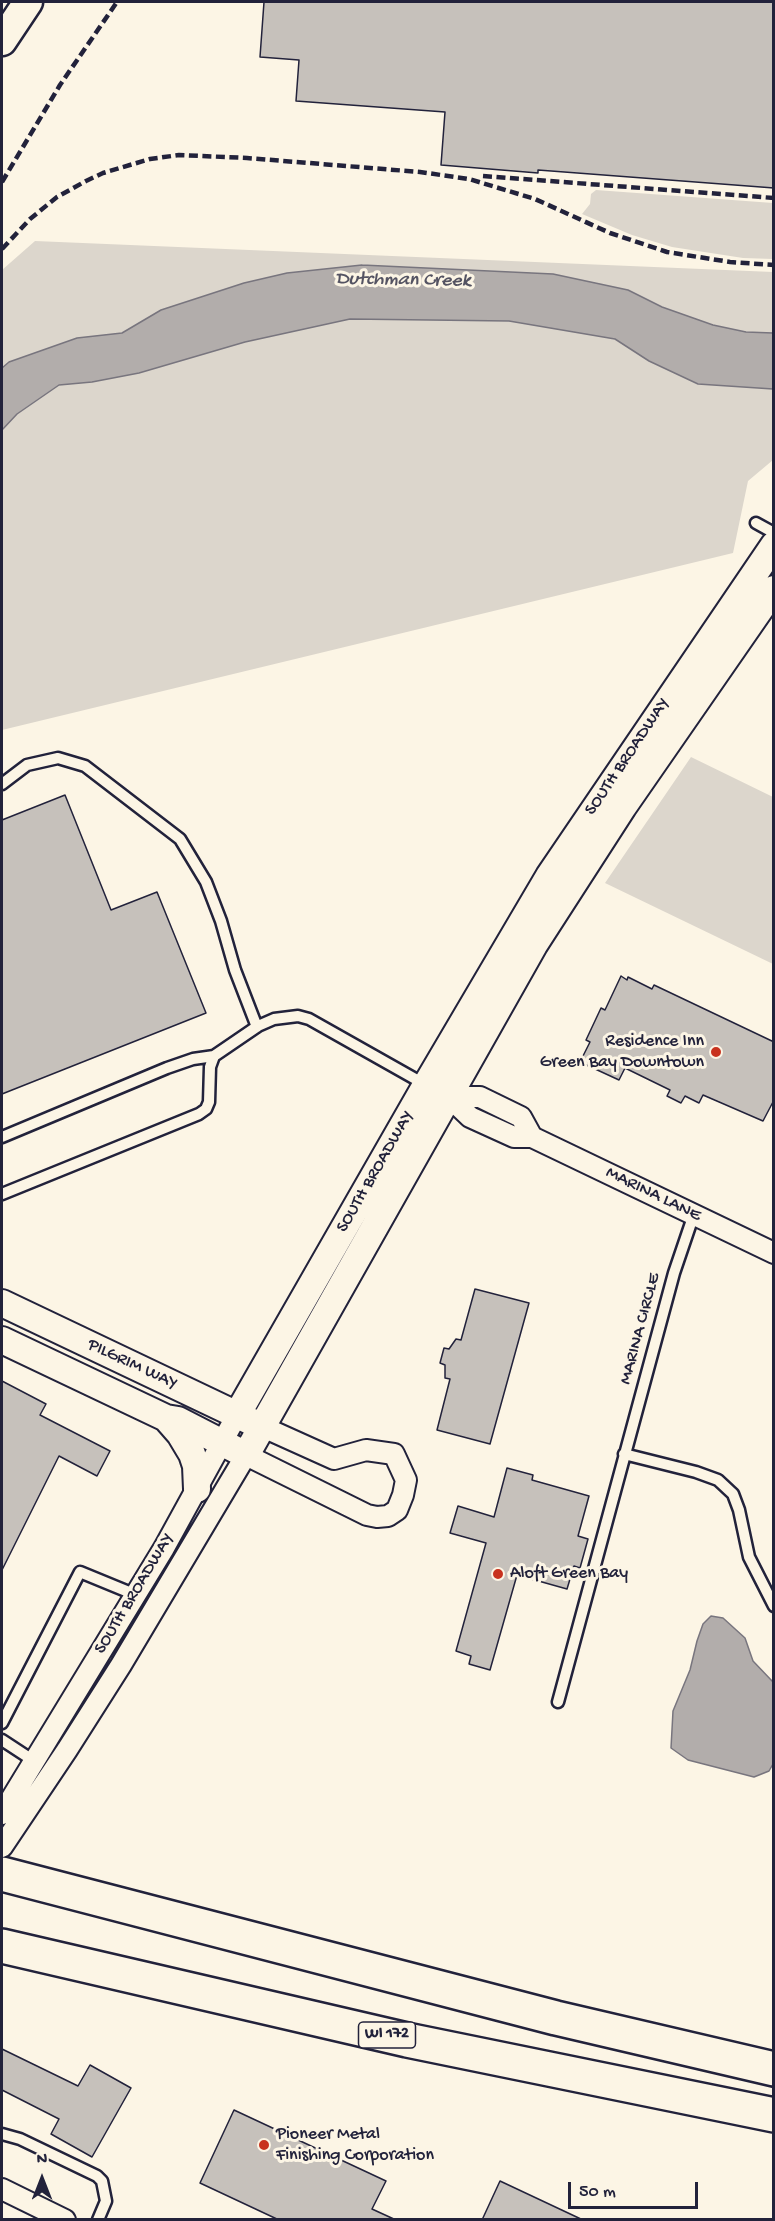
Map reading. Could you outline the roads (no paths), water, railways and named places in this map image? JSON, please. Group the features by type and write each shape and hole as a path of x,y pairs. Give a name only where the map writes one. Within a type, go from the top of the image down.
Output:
{"highway":[{"path":"17,1878 544,2015 774,2069"},
{"name":"WI 172","path":"2,1946 407,2040 774,2115"}],"main road":[{"path":"2,41 28,2"}],"street":[{"name":"SOUTH BROADWAY","path":"2,1814 197,1489 426,1085 549,876 774,545"},
{"name":"SOUTH BROADWAY","path":"2,1847 109,1684 263,1427 534,945 623,807 774,589"},
{"name":"MARINA LANE","path":"426,1085 449,1097 480,1098 491,1102 521,1118 532,1137 774,1253"},
{"name":"PILGRIM WAY","path":"2,1303 263,1427"},
{"name":"PILGRIM WAY","path":"2,1340 166,1418 178,1420 246,1455"},
{"path":"166,1418 180,1434 192,1455 196,1466 197,1489"},
{"path":"246,1455 367,1515 377,1518 388,1516 397,1510 406,1480 394,1454 366,1450 334,1459 263,1427"},
{"path":"2,2189 65,2220"}],"lane":[{"path":"756,523 774,533"},
{"path":"2,784 27,765 58,758 85,766 180,839 206,882 221,921 235,970 257,1027"},
{"path":"2,1137 166,1068 194,1059 214,1056 257,1027 274,1019 287,1017 309,1019 426,1085"},
{"path":"2,1194 199,1114 206,1109 208,1102 210,1067 214,1056"},
{"name":"MARINA CIRCLE","path":"558,1702 674,1273 694,1214"},
{"path":"624,1455 718,1480 733,1494 739,1510 749,1557 774,1606"},
{"path":"2,1723 80,1572 135,1595"},
{"path":"2,1740 34,1761"},
{"path":"2,2133 20,2139 97,2176 102,2181 105,2201 98,2220"}],"water":[{"name":"Dutchman Creek","path":"362,265 553,274 628,290 662,307 713,325 746,332 773,333 773,389 698,384 649,361 615,339 509,321 350,319 245,342 139,373 92,382 59,385 17,414 2,430 2,368 9,362 77,338 122,333 161,310 244,283 287,273"},
{"path":"711,1616 723,1618 745,1638 753,1661 773,1682 773,1764 769,1771 754,1777 688,1760 671,1748 673,1711 690,1670 703,1624"}],"railway":[{"path":"2,182 60,85 117,2"},
{"path":"2,249 30,219 57,197 86,181 103,173 150,159 179,155 420,172 469,179 535,199 610,233 667,252 730,262 774,265"},
{"path":"483,176 774,198"}],"place":[{"name":"Residence Inn Green Bay Downtown","path":"716,1052"},
{"name":"Aloft Green Bay","path":"498,1574"},
{"name":"Pioneer Metal Finishing Corporation","path":"264,2145"}]}
